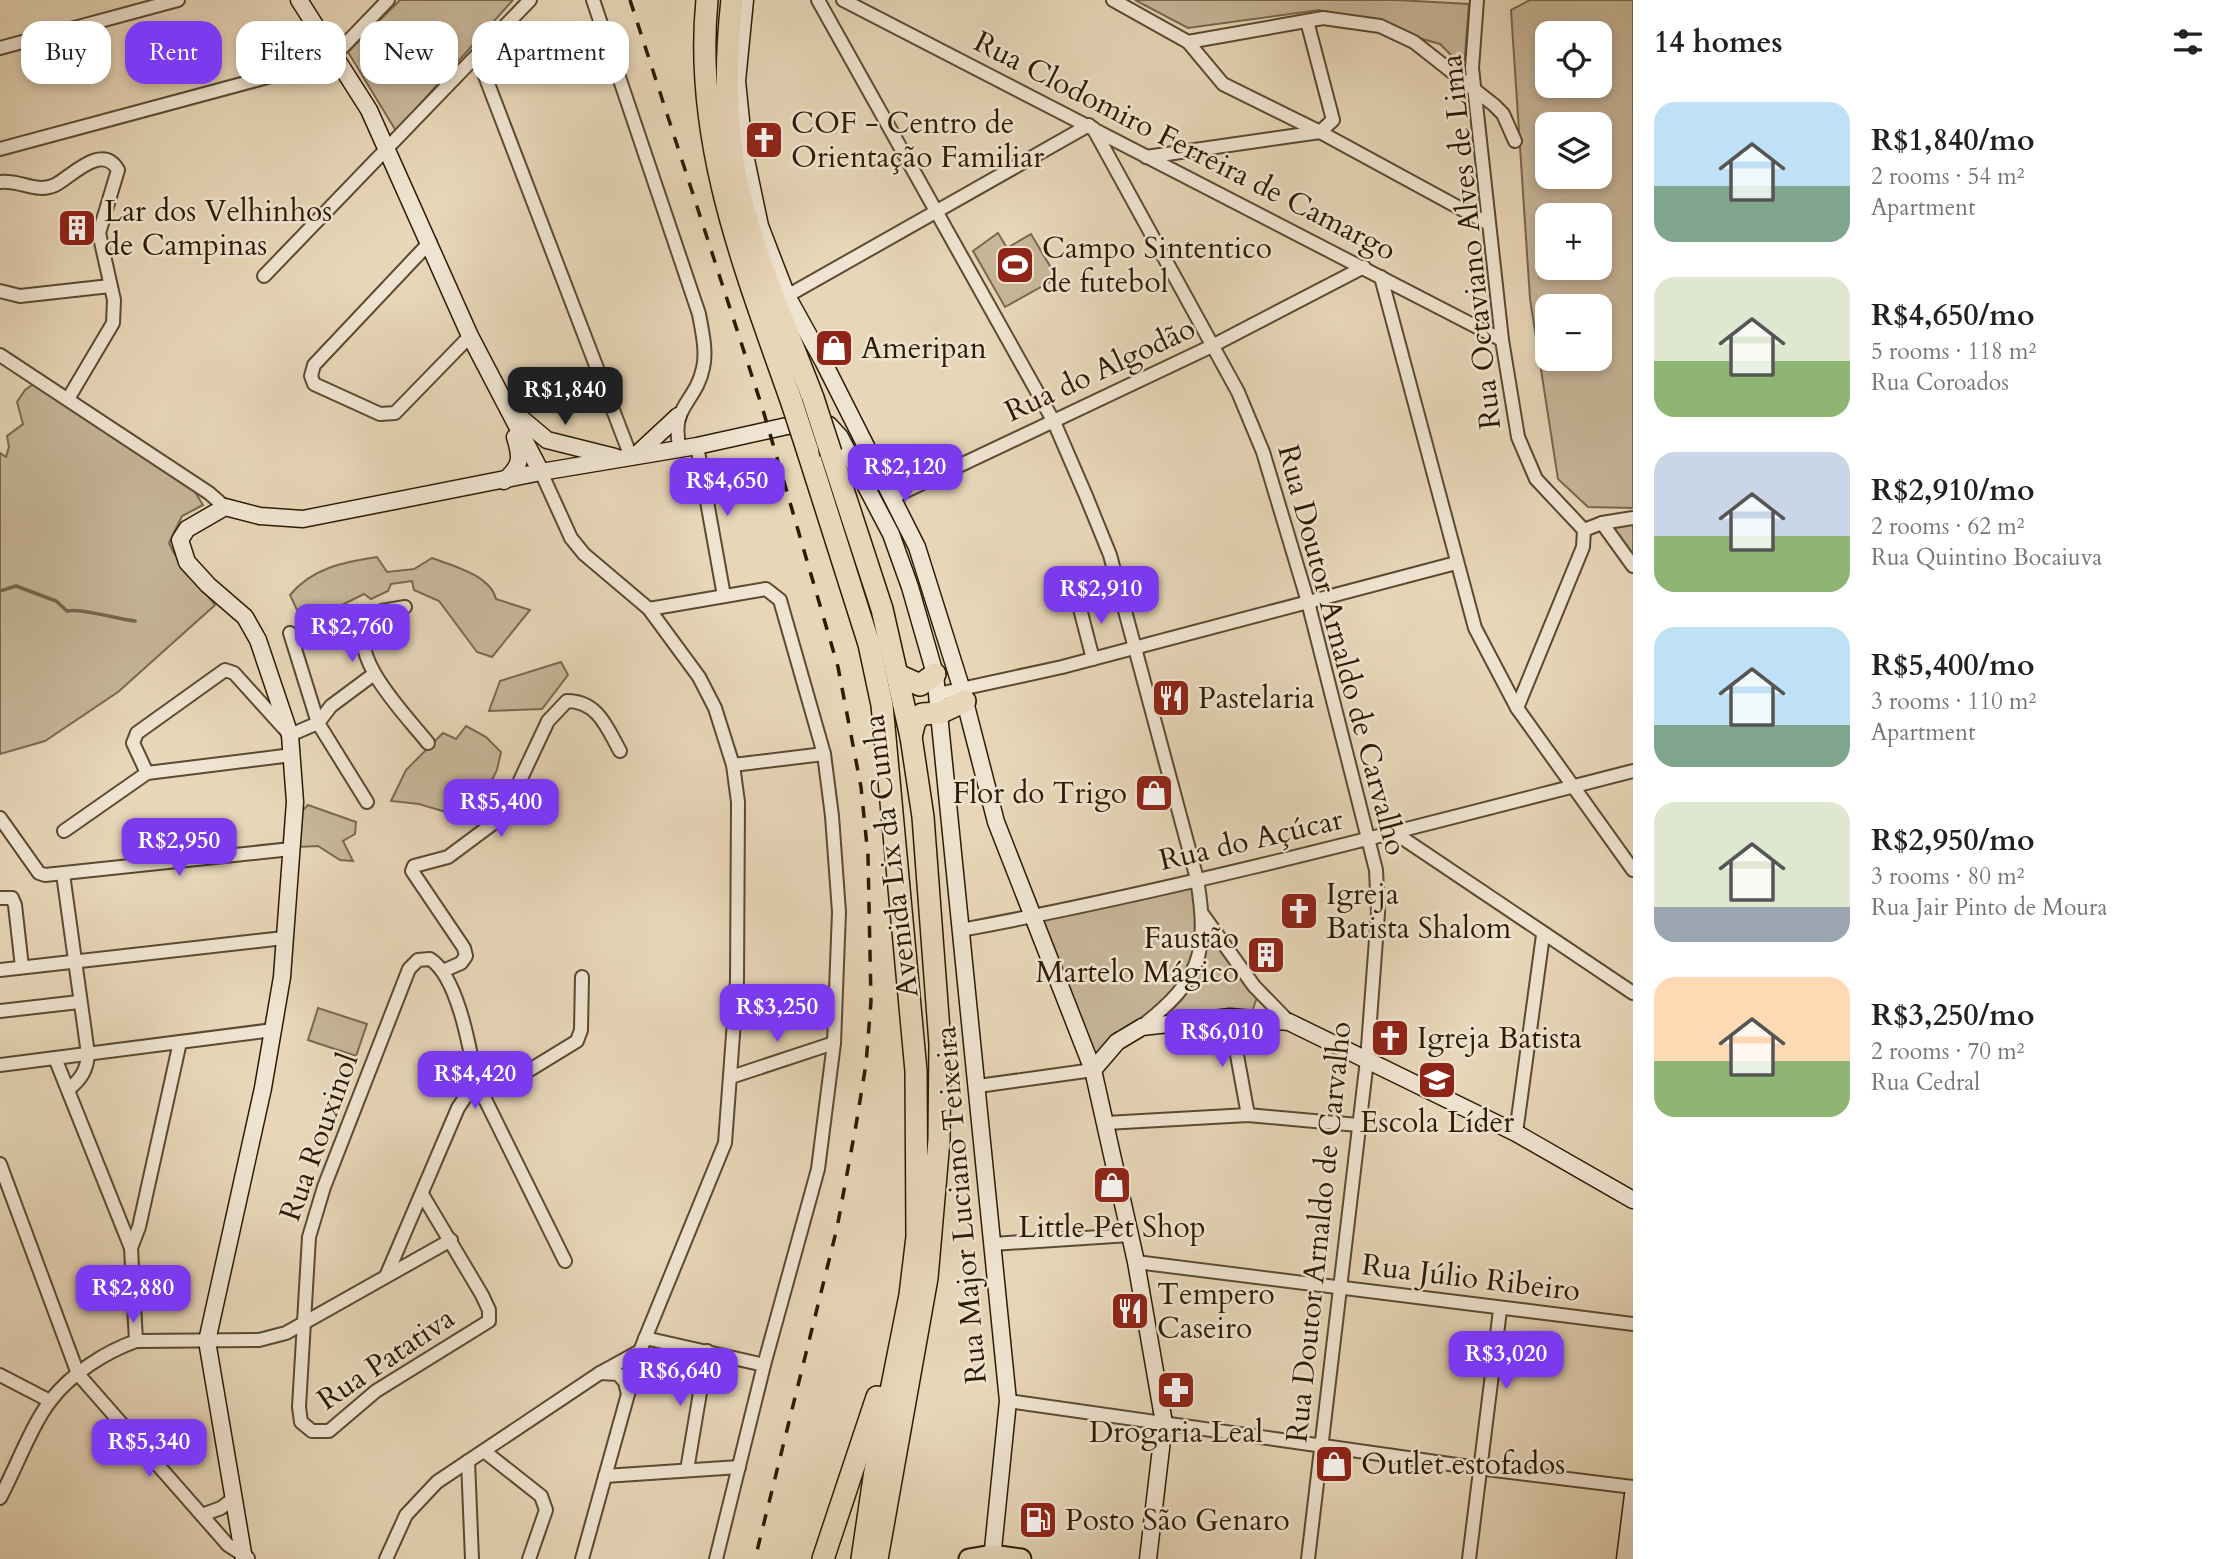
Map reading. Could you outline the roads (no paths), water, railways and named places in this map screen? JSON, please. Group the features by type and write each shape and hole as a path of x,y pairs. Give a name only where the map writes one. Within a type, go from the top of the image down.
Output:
{"highway":[{"name":"Avenida Lix da Cunha","path":"707,0 707,86 715,162 738,250 802,400 831,453 882,609 911,737 923,817 937,995 939,1140 927,1278 877,1559"},
{"name":"Avenida Lix da Cunha","path":"732,0 727,88 733,162 802,400 808,452 869,644 886,729 918,1113 917,1237 910,1295 897,1353 862,1559"},
{"path":"737,81 740,188"},
{"path":"746,209 768,250"},
{"path":"898,675 938,693 964,696"},
{"path":"911,737 918,717 926,712 938,693"},
{"path":"824,1552 877,1397 897,1353"}],"main road":[{"path":"299,0 312,21"},
{"path":"746,0 737,81 748,176 768,250 787,296 893,496 917,547 964,696 996,822 1093,1070 1136,1262 1164,1423 1148,1559"},
{"path":"346,76 369,110 470,336 541,472"},
{"path":"503,398 519,417 547,440 629,457"},
{"path":"503,398 521,459 518,468 503,482"},
{"path":"629,457 678,416"},
{"name":"Rua Major Luciano Teixeira","path":"698,446 786,426 822,423 829,425 840,437 865,482 891,534 910,587 938,693 1008,1401 992,1557"},
{"path":"246,1558 207,1341 282,977 295,802 292,755 290,735 268,667 245,617 208,585 187,562 180,540 187,529 225,508 261,516 303,519 503,482 541,472 698,446"},
{"name":"Rua Major Luciano Teixeira","path":"865,482 917,547"},
{"path":"1093,1070 1117,1042 1142,1027 1230,1017 1289,1022 1516,1133 1633,1200"},
{"path":"1625,1559 1633,1495"},
{"path":"969,1559 1021,1559"}],"street":[{"path":"0,48 178,0"},
{"path":"346,44 388,0"},
{"path":"510,21 530,0"},
{"path":"593,0 699,314 703,371 678,416 680,449"},
{"path":"818,0 1054,422 1110,555 1197,879 1203,915 1200,949 1189,982 1171,1004 1142,1027"},
{"path":"1113,0 1188,42 1223,84 1320,132 1489,224"},
{"name":"Rua Octaviano Alves de Lima","path":"1477,0 1472,68 1502,340 1518,437 1528,465 1545,492 1584,530"},
{"name":"Rua Clodomiro Ferreira de Camargo","path":"848,1 1502,340"},
{"path":"1188,42 1323,18 1380,26 1414,42 1503,114 1515,141"},
{"path":"1146,157 1320,132 1333,120 1307,21"},
{"path":"264,276 472,60"},
{"path":"0,149 242,84"},
{"path":"488,84 629,457"},
{"path":"787,296 937,210 1091,127"},
{"name":"Rua Doutor Arnaldo de Carvalho","path":"1091,127 1238,392 1264,452 1308,602 1376,870 1378,913 1367,1060 1308,1559"},
{"path":"0,182 11,181 35,188 46,188 93,160 115,165 117,174 99,233 114,300 113,323 68,400"},
{"path":"430,242 314,365 311,376 314,384 380,414 395,413 470,336"},
{"name":"Rua do Algodão","path":"893,496 1212,346 1364,267"},
{"path":"1381,277 1475,628 1517,708 1633,870"},
{"path":"0,291 20,296 110,286"},
{"path":"0,355 209,493 225,508"},
{"path":"698,446 724,596"},
{"path":"541,472 571,538 584,554 649,608 699,677 715,708 733,765 739,859 732,1077 724,1143 718,1166 677,1254 640,1351 582,1559"},
{"path":"1517,708 1583,547 1584,530 1602,523 1633,518"},
{"path":"1602,523 1633,566"},
{"path":"964,696 1456,563"},
{"path":"649,608 766,589 780,600 824,754 835,842 839,912 834,1043 818,1168 764,1365 716,1559"},
{"path":"1078,601 1093,659"},
{"path":"405,607 382,611 365,624 362,641 373,674 428,743"},
{"path":"290,633 318,723 367,802"},
{"path":"147,773 134,743 145,725 225,670 234,673 290,735 318,723 331,706 373,674"},
{"path":"565,1261 475,1081 464,1028 443,971 461,963 466,956 464,948 412,871 414,866 448,857 495,822 508,806 548,721 567,701 584,703 594,709 620,751"},
{"path":"733,765 824,754"},
{"path":"64,831 147,773 292,755"},
{"name":"Rua do Açúcar","path":"961,930 1031,917 1395,834 1633,771"},
{"path":"0,818 39,873 64,874 291,849"},
{"path":"1395,834 1633,993"},
{"path":"64,874 88,1054 88,1065 79,1081 69,1090"},
{"path":"0,898 12,898 15,905 22,967"},
{"path":"1203,915 1254,986 1289,1022"},
{"path":"1516,1133 1543,935"},
{"path":"0,970 284,938"},
{"name":"Rua Rouxinol","path":"312,1431 306,1428 300,1416 303,1325 307,1248 324,1187 409,969 418,960 430,959 443,971"},
{"path":"387,1274 460,1102 475,1081 528,1071 577,1041 581,1030 582,977"},
{"path":"0,1011 79,1002"},
{"path":"1230,1017 1248,1115"},
{"path":"0,1065 273,1030"},
{"path":"131,1248 139,1227 180,1042"},
{"path":"732,1077 834,1043"},
{"path":"55,1058 131,1248 136,1341"},
{"path":"978,1086 1093,1070"},
{"path":"1106,1123 1248,1115 1358,1125"},
{"path":"0,1164 79,1374 228,1545 246,1558"},
{"path":"0,1498 50,1401 79,1374 108,1354 136,1341 259,1340 303,1325 387,1274 451,1240 422,1194"},
{"path":"993,1244 1130,1235"},
{"name":"Rua Patativa","path":"312,1431 330,1431 376,1391 488,1322 487,1305 451,1240"},
{"name":"Rua Júlio Ribeiro","path":"1136,1262 1500,1310 1633,1324"},
{"path":"1469,1559 1478,1468 1500,1310"},
{"path":"645,1338 764,1365"},
{"path":"386,1559 394,1536 414,1505 437,1482 600,1373 640,1351"},
{"path":"687,1470 707,1351"},
{"path":"600,1373 618,1374 625,1382 628,1397"},
{"path":"0,1375 50,1401"},
{"path":"1008,1401 1478,1468 1633,1487"},
{"path":"484,1451 545,1502 546,1510 529,1559"},
{"path":"468,1461 472,1559"},
{"path":"605,1476 739,1467"},
{"path":"202,1515 222,1508 234,1498"}],"waterway":[{"path":"0,591 16,586 56,601 67,611 135,621"}],"railway":[{"path":"630,0 763,410 838,667 861,787 868,856 871,1001 866,1064 837,1228 755,1559"}],"place":[{"name":"COF - Centro de Orientação Familiar","path":"764,140"},
{"name":"Lar dos Velhinhos de Campinas","path":"77,228"},
{"name":"Campo Sintentico de futebol","path":"1015,265"},
{"name":"Ameripan","path":"834,348"},
{"name":"Pastelaria","path":"1171,698"},
{"name":"Flor do Trigo","path":"1154,793"},
{"name":"Igreja Batista Shalom","path":"1299,911"},
{"name":"Faustão Martelo Mágico","path":"1266,955"},
{"name":"Igreja Batista","path":"1390,1038"},
{"name":"Escola Líder","path":"1437,1080"},
{"name":"Little Pet Shop","path":"1112,1185"},
{"name":"Tempero Caseiro","path":"1130,1311"},
{"name":"Drogaria Leal","path":"1176,1390"},
{"name":"Outlet estofados","path":"1334,1464"},
{"name":"Posto São Genaro","path":"1038,1520"}]}
